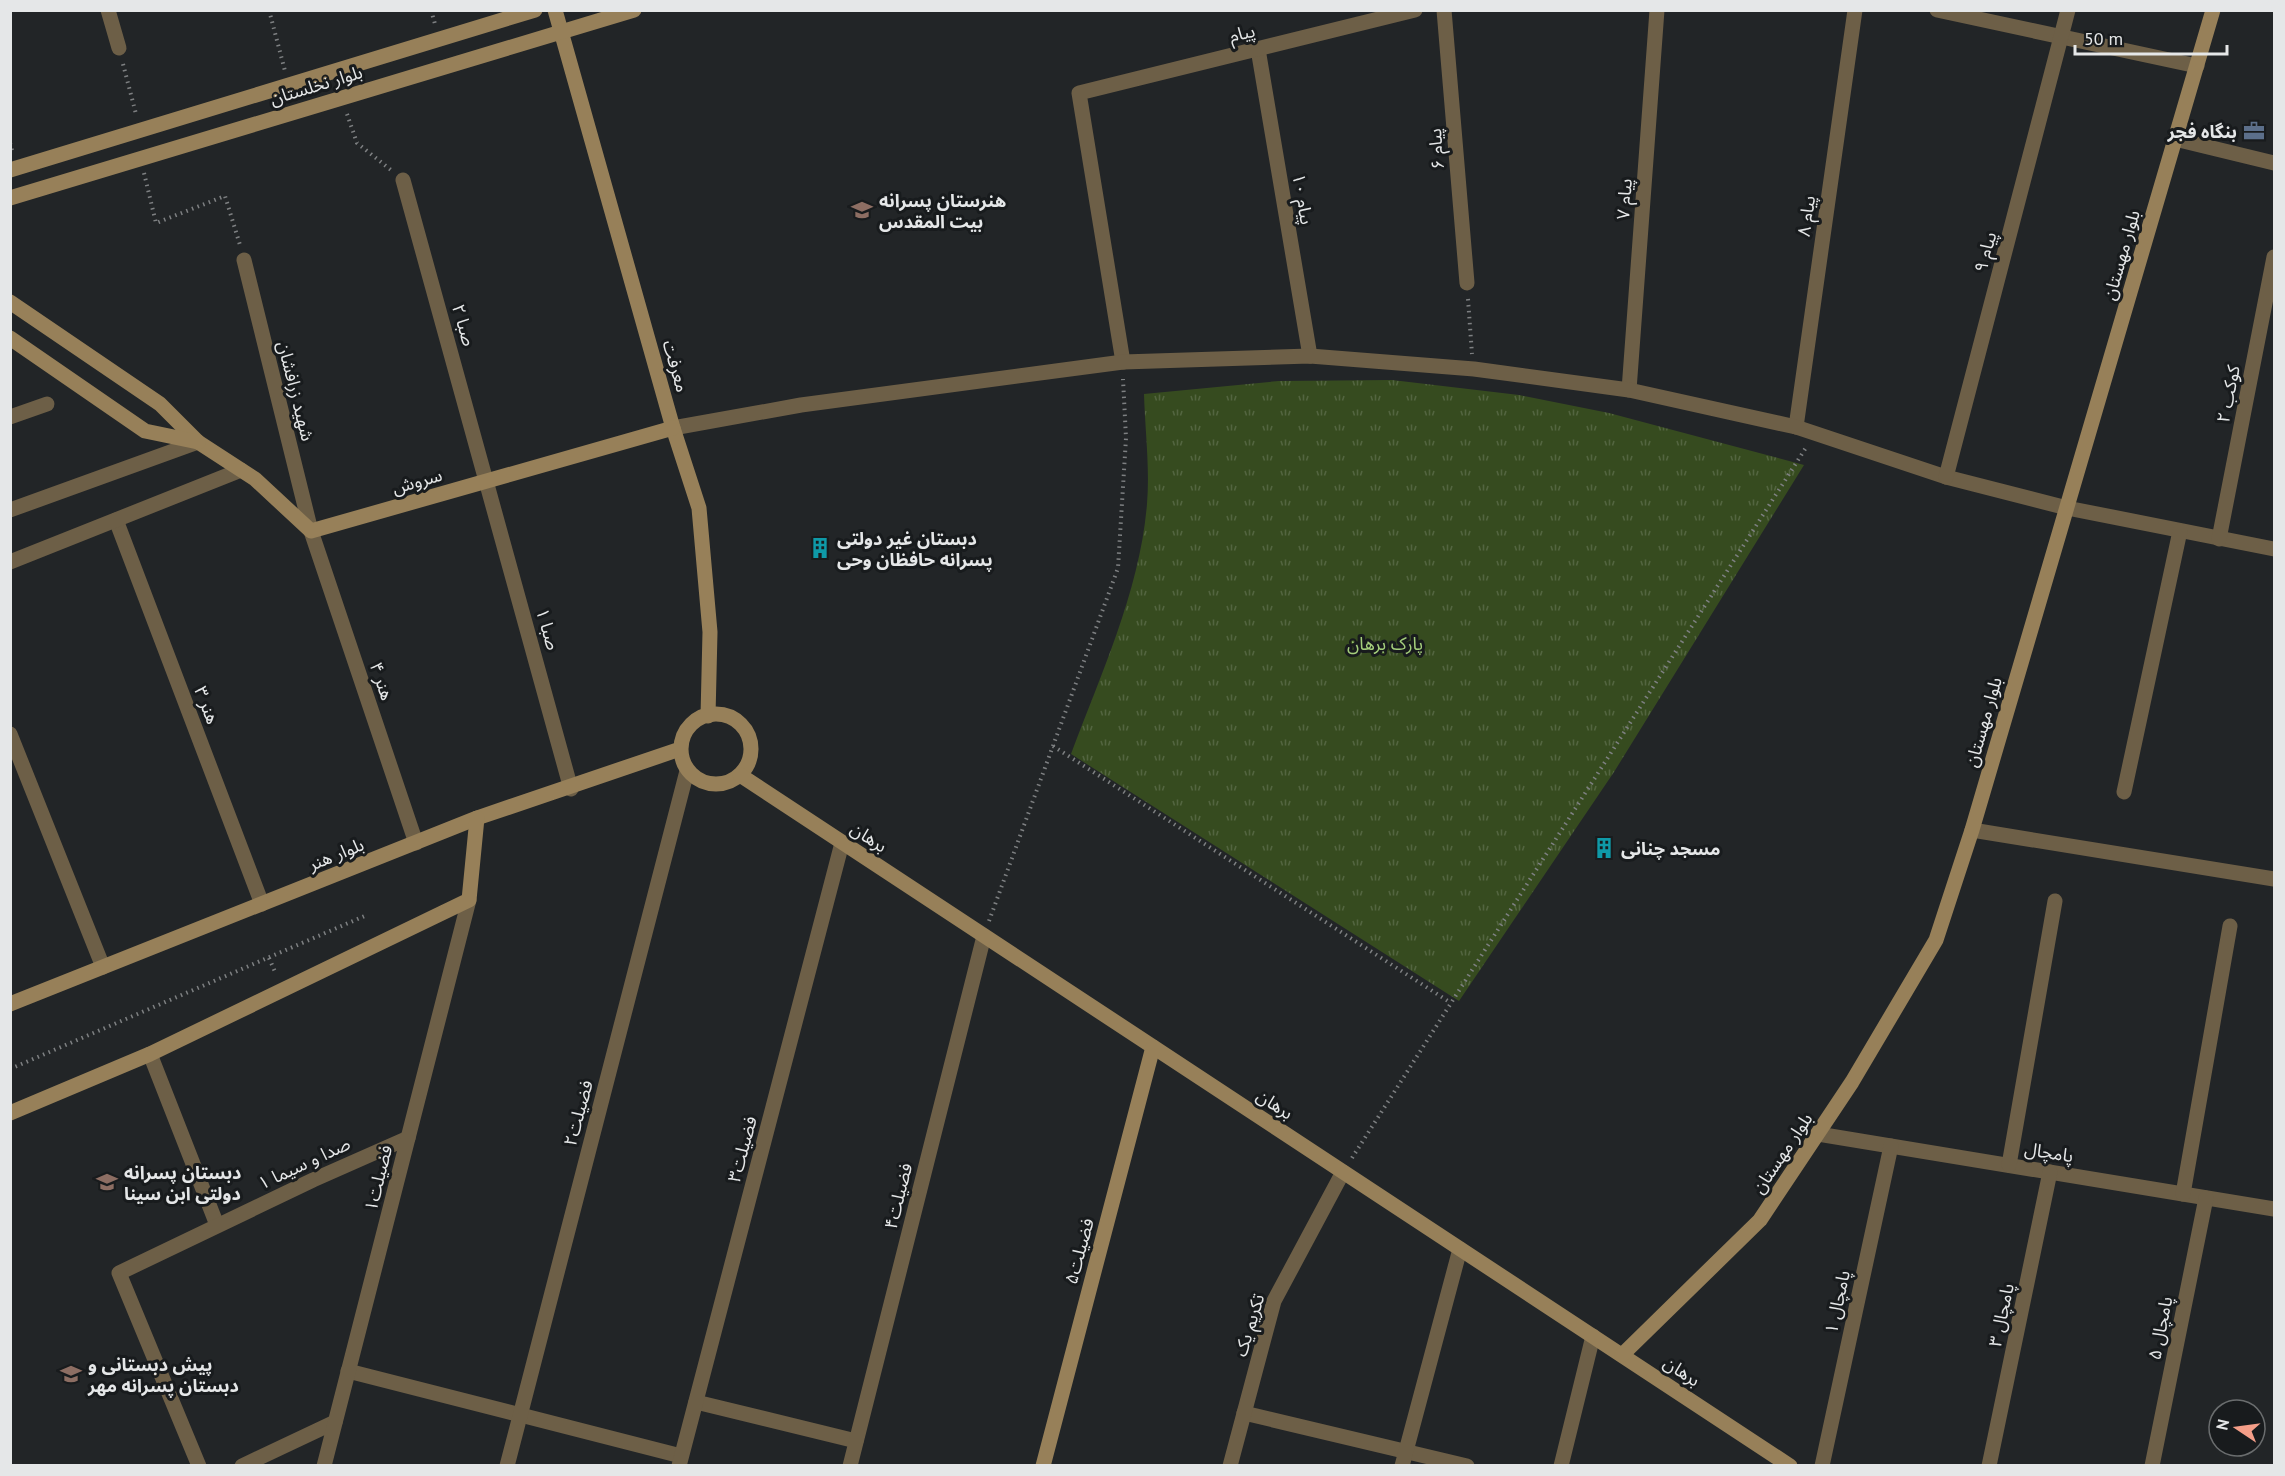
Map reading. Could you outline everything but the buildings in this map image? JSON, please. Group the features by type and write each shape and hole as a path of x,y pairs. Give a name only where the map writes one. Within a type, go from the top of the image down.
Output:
{"street":[{"path":"108,10 119,48"},
{"name":"بلوار نخلستان","path":"10,170 535,10"},
{"name":"معرفت","path":"555,10 673,428 699,508 710,632 708,716"},
{"name":"بلوار نخلستان","path":"10,198 634,10"},
{"name":"پیام","path":"1123,362 1079,93 1415,10"},
{"name":"پیام ۶","path":"1444,10 1467,283"},
{"name":"پیام ۷","path":"1629,390 1657,10"},
{"name":"پیام ۸","path":"1796,427 1855,10"},
{"path":"1938,10 2197,66"},
{"name":"پیام ۹","path":"1946,477 2068,10"},
{"name":"بلوار مهستان","path":"1622,1355 1760,1220 1852,1082 1936,940 1972,830 2213,10"},
{"name":"پیام ۱۰","path":"1258,49 1310,356"},
{"path":"2175,139 2274,163"},
{"name":"صبا ۲","path":"403,180 488,481"},
{"name":"کوکب ۲","path":"2220,538 2274,257"},
{"name":"شهید زرافشان","path":"244,260 310,531"},
{"path":"10,302 160,404 198,442 255,479 310,531"},
{"path":"10,338 145,430 198,442"},
{"path":"673,428 801,405 1123,362 1310,356 1474,369 1629,390 1796,427 1946,477 2067,508 2274,549"},
{"path":"10,417 47,404"},
{"name":"سروش","path":"310,531 673,428"},
{"path":"10,510 198,442"},
{"path":"10,562 241,470"},
{"name":"صبا ۱","path":"488,481 570,789"},
{"name":"هنر ۳","path":"116,520 262,904"},
{"name":"هنر ۴","path":"310,531 416,843"},
{"path":"2124,792 2180,531"},
{"path":"719,713 730,716 747,732 751,755 740,776 730,782 707,784 687,771 680,749 685,730 697,718 708,716 719,713"},
{"path":"10,734 103,968"},
{"name":"بلوار هنر","path":"10,1004 477,818 570,789 680,749"},
{"name":"فضیلت۲","path":"507,1466 687,771"},
{"name":"برهان","path":"740,776 1790,1466"},
{"path":"10,1113 150,1054 469,900 477,818"},
{"path":"1972,830 2274,879"},
{"name":"فضیلت۳","path":"680,1461 842,843"},
{"name":"فضیلت۱","path":"324,1466 469,900"},
{"path":"2009,1165 2055,901"},
{"path":"2183,1194 2230,926"},
{"name":"فضیلت۴","path":"850,1466 984,936"},
{"name":"فضیلت۵","path":"1043,1466 1153,1047"},
{"path":"150,1054 217,1225"},
{"name":"پامچال","path":"1818,1134 2274,1209"},
{"name":"صدا و سیما ۱","path":"199,1466 119,1273 217,1225 408,1138"},
{"name":"پامچال ۱","path":"1822,1466 1891,1146"},
{"name":"تکریم یک","path":"1230,1466 1274,1301 1343,1172"},
{"name":"پامچال ۳","path":"1989,1466 2050,1172"},
{"name":"پامچال ۵","path":"2152,1466 2206,1198"},
{"path":"1404,1458 1460,1249"},
{"path":"1561,1466 1593,1336"},
{"path":"348,1371 680,1461"},
{"path":"696,1402 856,1440"},
{"path":"1244,1413 1404,1458 1467,1466"},
{"path":"242,1466 335,1422"}],"path":[{"path":"269,10 289,85"},
{"path":"119,48 136,115"},
{"path":"342,98 357,142 403,180"},
{"path":"141,159 156,223 225,196 244,260"},
{"path":"1467,283 1474,369"},
{"path":"984,936 1118,568 1126,438 1123,362"},
{"path":"1343,1172 1815,433"},
{"path":"1053,746 1451,1003"},
{"path":"10,1069 367,915"}],"green space":[{"name":"پارک برهان","path":"1392,380 1519,395 1609,413 1804,465 1614,772 1459,1001 1071,754 1118,631 1143,536 1148,477 1144,394 1279,381"}],"place":[{"name":"بنگاه فجر","path":"2254,131"},
{"name":"هنرستان پسرانه بیت المقدس","path":"862,210"},
{"name":"دبستان غیر دولتی پسرانه حافظان وحی","path":"820,548"},
{"name":"مسجد چنانی","path":"1604,848"},
{"name":"دبستان پسرانه دولتی ابن سینا","path":"107,1182"},
{"name":"پیش دبستانی و دبستان پسرانه مهر","path":"71,1374"}]}
